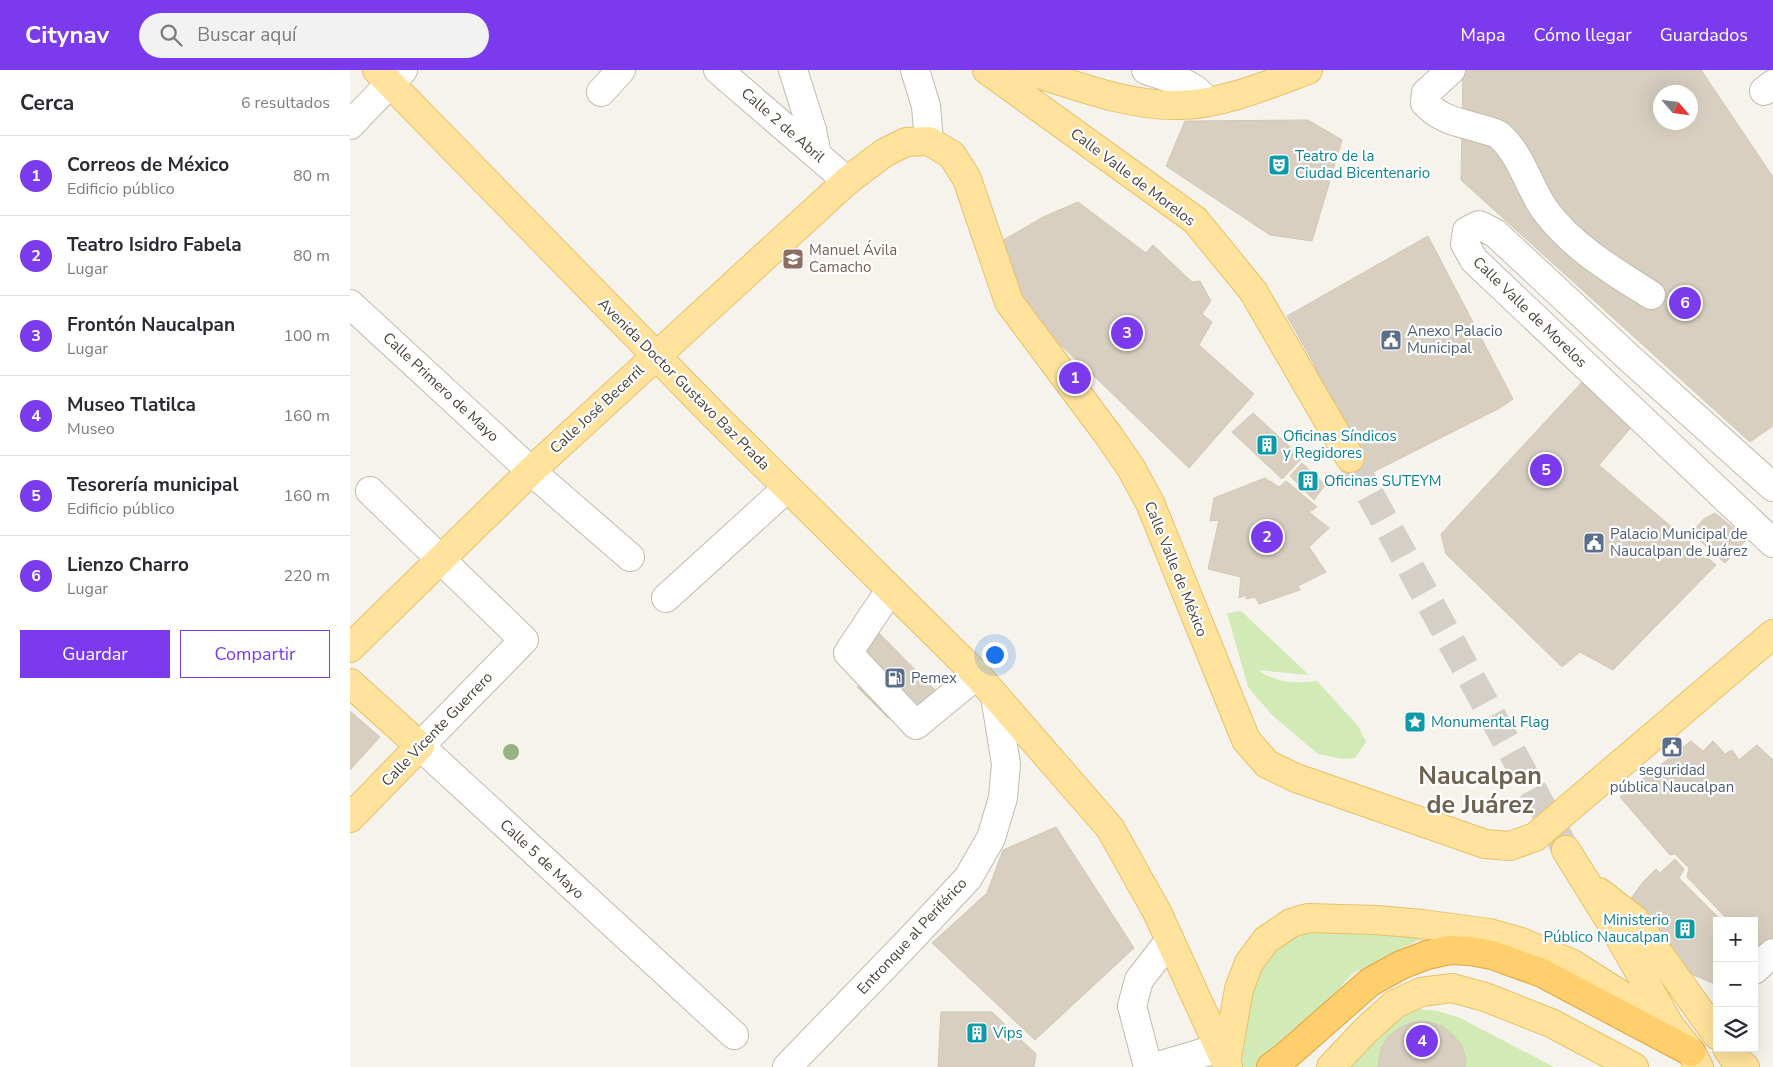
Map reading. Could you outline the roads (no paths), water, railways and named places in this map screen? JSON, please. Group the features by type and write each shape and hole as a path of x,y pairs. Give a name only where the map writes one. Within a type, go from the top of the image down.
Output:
{"highway":[{"path":"1278,1062 1370,982 1400,965 1427,955 1450,950 1470,950 1492,955 1542,973 1695,1060"}],"main road":[{"name":"Calle Valle de Morelos","path":"987,70 1194,220 1253,291 1350,458"},
{"path":"1026,70 1106,95 1157,104 1180,105 1208,102 1262,87 1308,70"},
{"name":"Avenida Doctor Gustavo Baz Prada","path":"390,74 655,355 977,675 1110,828 1157,912 1224,1059"},
{"name":"Calle José Becerril","path":"350,648 531,471 655,355 847,181 884,153 906,142 929,141"},
{"name":"Calle Valle de México","path":"929,141 952,155 967,179 1009,302 1109,436 1131,468 1150,503 1246,740 1267,764 1296,778 1485,844 1510,846 1536,837 1773,634"},
{"name":"Calle 5 de Mayo","path":"350,684 420,746"},
{"name":"Calle Vicente Guerrero","path":"350,818 420,746"},
{"path":"1566,850 1615,929 1670,1026 1695,1060"},
{"path":"1583,880 1634,919 1713,1029"},
{"path":"1224,1059 1239,989 1249,963 1266,940 1290,923 1308,918 1376,920 1422,924 1489,933 1521,942 1571,963 1670,1026"},
{"path":"1331,1067 1365,1031 1395,1004 1421,992 1452,988 1485,996 1551,1023 1634,1067"},
{"path":"1730,1052 1735,1060 1745,1067"}],"street":[{"path":"600,92 621,70"},
{"name":"Calle 2 de Abril","path":"718,70 847,181"},
{"path":"793,70 812,130 817,155"},
{"path":"915,70 926,106 929,141"},
{"path":"1146,70 1182,82 1196,90 1208,102"},
{"path":"1451,70 1426,93 1425,103 1434,113 1445,118 1498,134 1520,161 1531,188 1564,234 1600,262 1651,295"},
{"path":"350,125 390,74"},
{"name":"Calle Valle de Morelos","path":"1773,487 1627,356 1495,232 1479,225 1467,231 1465,244 1474,260 1773,543"},
{"name":"Calle Primero de Mayo","path":"350,304 531,471 630,557"},
{"path":"666,598 787,488"},
{"path":"370,491 440,559"},
{"name":"Calle Vicente Guerrero","path":"420,746 524,640 440,559"},
{"path":"890,590 848,653 916,725 977,675"},
{"name":"Entronque al Periférico","path":"787,1067 968,878 991,838 1003,798 1006,764 995,696"},
{"name":"Calle 5 de Mayo","path":"420,746 734,1035"},
{"path":"1148,1067 1132,1006 1139,980 1170,940"},
{"path":"1758,966 1773,953"},
{"path":"1155,1067 1224,1059"}],"tunnel":[{"path":"1350,458 1566,850"}],"place":[{"name":"Teatro de la Ciudad Bicentenario","path":"1279,165"},
{"name":"Manuel Ávila Camacho","path":"793,259"},
{"name":"Lienzo Charro","path":"1685,303"},
{"name":"Frontón Naucalpan","path":"1127,333"},
{"name":"Anexo Palacio Municipal","path":"1391,340"},
{"name":"Correos de México","path":"1075,378"},
{"name":"Oficinas Síndicos y Regidores","path":"1267,445"},
{"name":"Tesorería municipal","path":"1546,470"},
{"name":"Oficinas SUTEYM","path":"1308,481"},
{"name":"Teatro Isidro Fabela","path":"1267,537"},
{"name":"Palacio Municipal de Naucalpan de Juárez","path":"1594,543"},
{"name":"Pemex","path":"895,678"},
{"name":"Monumental Flag","path":"1415,722"},
{"name":"seguridad pública Naucalpan","path":"1672,747"},
{"name":"Ministerio Público Naucalpan","path":"1685,929"},
{"name":"Vips","path":"977,1033"},
{"name":"Museo Tlatilca","path":"1422,1041"}],"district":[{"name":"Naucalpan de Juárez","path":"1480,790"}]}
